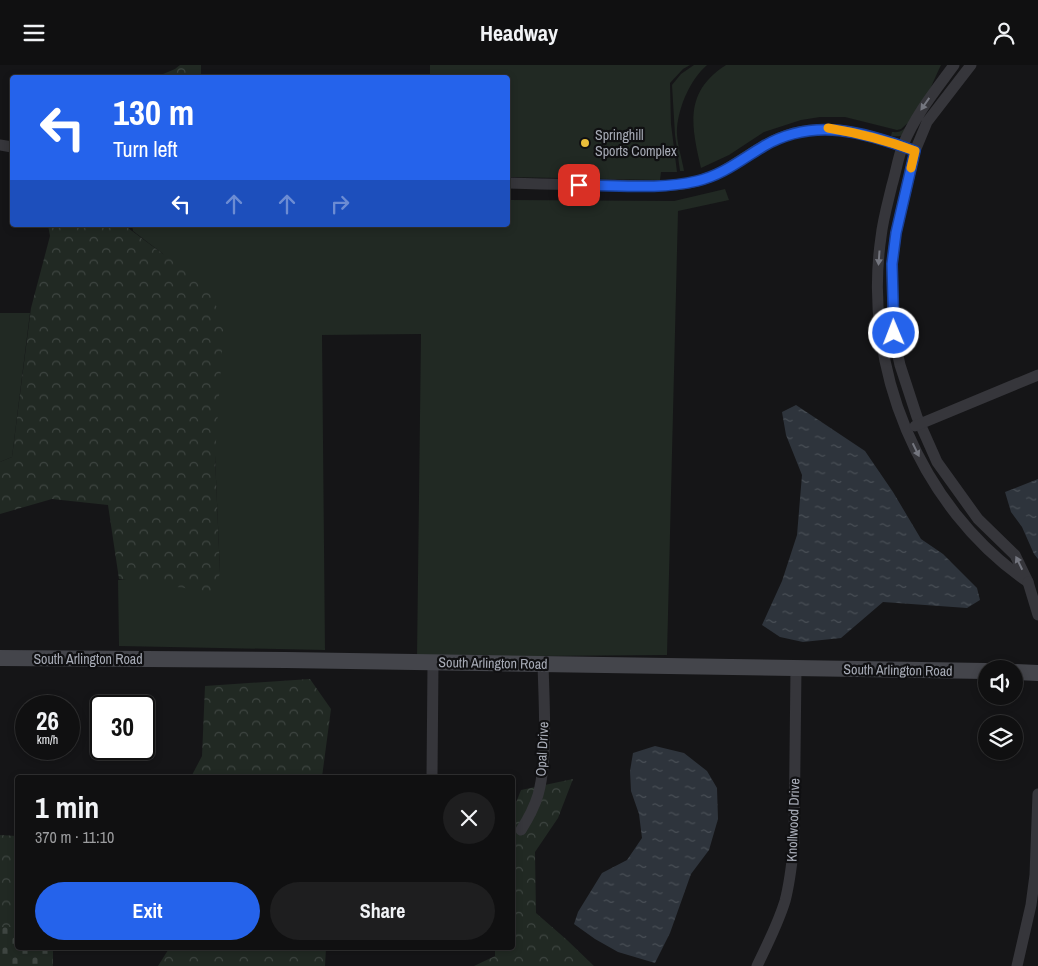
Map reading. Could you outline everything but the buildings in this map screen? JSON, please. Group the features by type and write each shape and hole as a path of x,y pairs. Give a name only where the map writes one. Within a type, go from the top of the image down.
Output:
{"main road":[{"name":"South Arlington Road","path":"0,658 276,659 978,671"},
{"path":"1023,672 1038,673"}],"street":[{"path":"954,65 922,107 903,146 885,212 880,237 878,294 883,351 892,391 906,430 924,466 955,513 979,541 1006,567 1028,582"},
{"path":"971,65 927,122 915,151 896,233 892,264 894,333 900,365 920,423 937,462 978,519 1015,555 1028,582 1038,615"},
{"path":"510,183 677,185 698,181 725,171 765,145 784,137 810,130 828,128 886,140 915,151"},
{"path":"906,430 1038,375"},
{"path":"432,775 433,663"},
{"name":"Opal Drive","path":"521,830 538,795 541,777 543,753 543,664"},
{"name":"Knollwood Drive","path":"757,966 777,923 784,903 791,870 794,834 796,668"},
{"path":"1017,966 1031,905 1035,875 1038,794"}],"green space":[{"path":"180,65 201,65 201,75 161,75"},
{"name":"Springhill Sports Complex","path":"430,65 690,65 683,69 670,83 671,124 677,172 661,172 660,180 510,177 510,75 430,75"},
{"path":"694,65 707,65 695,78 686,94 680,111 677,133 684,171 680,171 675,135 672,85 681,74"},
{"path":"726,65 941,65 913,123 903,135 891,136 892,132 903,130 910,121 897,130 845,117 820,117 801,120 764,132 729,155 701,168 693,124 697,98 703,86 712,75"},
{"path":"725,189 729,200 678,211 667,655 417,657 421,334 322,335 325,650 119,646 118,580 220,573 215,456 163,254 133,231 132,227 510,227 510,200 674,201"},
{"path":"48,227 127,227 204,281 224,322 215,456 220,573 213,592 119,579 108,505 52,499 0,514 0,462 12,457 31,308 50,236"},
{"path":"0,313 30,313 12,457 0,462"},
{"path":"310,679 331,709 322,775 192,775 202,756 205,686"},
{"path":"573,779 558,818 535,852 536,913 594,966 474,966 495,956 495,950 515,950 515,805 521,790"},
{"path":"0,835 15,836 15,927 0,927"},
{"path":"0,927 15,927 15,950 53,950 53,966 0,966"},
{"path":"168,950 326,950 325,966 158,966"}],"water":[{"path":"796,405 865,451 893,492 921,539 943,554 977,588 980,600 967,608 883,602 841,638 803,642 780,637 762,625 782,581 797,535 802,475 786,435 782,412"},
{"path":"1038,479 1038,559 1022,527 1011,512 1005,492"},
{"path":"655,746 684,753 707,771 717,788 718,819 709,850 691,874 670,933 655,963 618,952 574,924 578,912 602,873 627,860 642,838 639,814 631,791 630,771 633,753"}],"slow traffic":[{"path":"828,128 886,140 915,151 911,168"}],"place":[{"name":"Springhill Sports Complex","path":"585,143"}],"route":[{"path":"579,185 650,186 677,185 698,181 725,171 765,145 784,137 810,130 828,128 886,140 915,151 896,233 892,264 894,333"}]}
